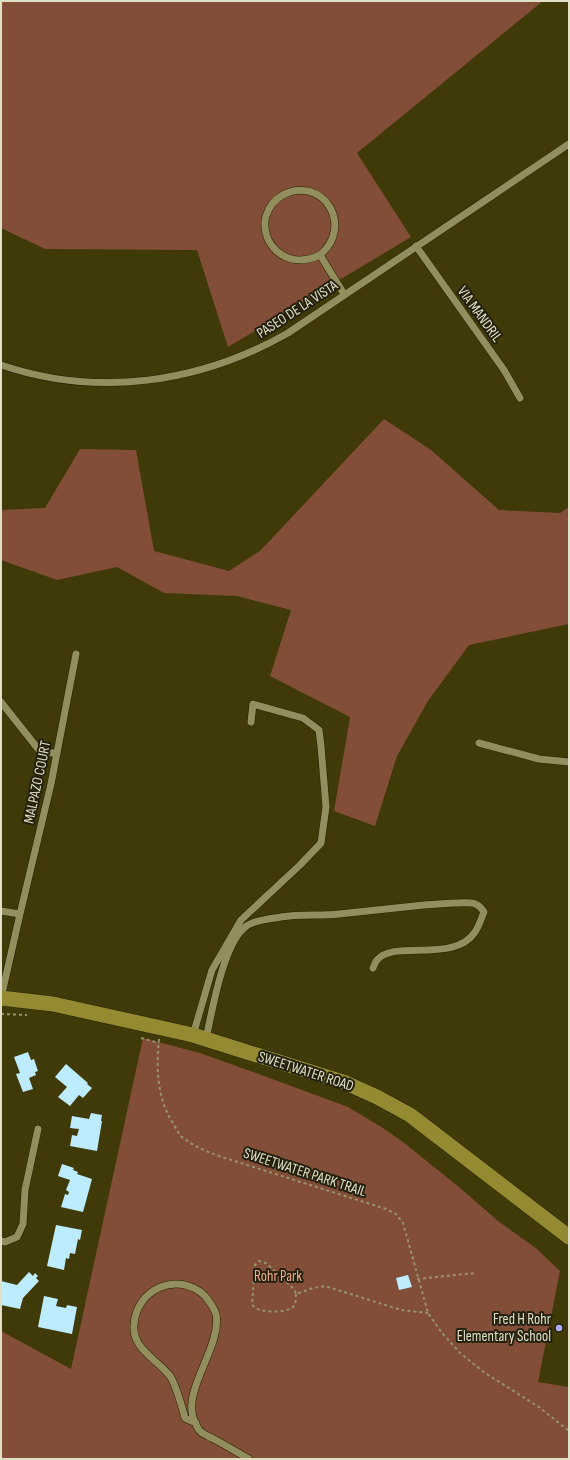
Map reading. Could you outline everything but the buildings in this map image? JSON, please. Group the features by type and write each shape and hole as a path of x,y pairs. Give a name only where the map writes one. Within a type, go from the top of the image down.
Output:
{"main road":[{"name":"SWEETWATER ROAD","path":"1,998 53,1004 199,1037 346,1083 393,1105 426,1126 569,1237"}],"street":[{"name":"PASEO DE LA VISTA","path":"1,365 31,374 98,383 142,381 186,374 228,362 265,346 288,333 569,144"},
{"path":"295,191 303,191 318,195 330,206 335,221 334,236 326,250 320,255 297,261 282,256 271,245 267,238 265,222 270,208 281,196 295,191"},
{"name":"VIA MANDRIL","path":"416,246 504,370 520,398"},
{"path":"320,255 344,294"},
{"name":"MALPAZO COURT","path":"1,998 51,784 76,654"},
{"path":"1,702 39,750 57,754"},
{"path":"199,1037 212,970 241,920 300,865 321,843 326,808 319,730 304,718 254,704 251,722"},
{"path":"479,743 539,759 569,762"},
{"path":"199,1037 231,946 238,934 245,927 260,921 283,917 326,916 439,904 474,903 484,912 475,933 464,943 449,949 396,951 386,954 378,959 373,968"},
{"path":"1,911 20,914"},
{"path":"1,1241 5,1242 17,1237 23,1224 24,1190 38,1129"},
{"path":"196,1423 185,1418 170,1376 143,1350 135,1335 134,1326 138,1307 148,1295 164,1285 175,1284 195,1289 209,1301 216,1315 216,1331 194,1392 192,1416 196,1423 200,1431 249,1459"}],"path":[{"path":"1,1014 11,1013 34,1016"},
{"name":"SWEETWATER PARK TRAIL","path":"137,1036 159,1042 157,1071 160,1092 167,1114 182,1137 198,1148 222,1157 386,1209 396,1214 403,1223 417,1279 428,1313 442,1334 460,1353 485,1373 539,1407 569,1431"},
{"path":"259,1261 266,1263 294,1289 296,1294 295,1303 289,1310 281,1311 258,1309 252,1305 255,1265 259,1261"},
{"path":"417,1279 475,1273"},
{"path":"296,1294 313,1288 325,1286 401,1310 428,1313"}],"green space":[{"path":"1,1 543,1 357,153 411,237 228,347 197,250 45,249 1,228"},
{"path":"384,419 431,450 499,510 560,513 569,507 569,624 469,645 428,701 397,756 375,826 334,811 350,717 270,676 291,610 237,596 164,593 117,567 57,580 1,560 1,510 45,508 80,449 136,450 154,551 229,571 260,551"},
{"name":"Rohr Park","path":"143,1038 200,1053 348,1107 403,1142 459,1187 498,1221 537,1249 560,1271 538,1382 569,1387 569,1459 1,1459 1,1331 71,1369"}],"place":[{"name":"Fred H Rohr Elementary School","path":"559,1328"}]}
